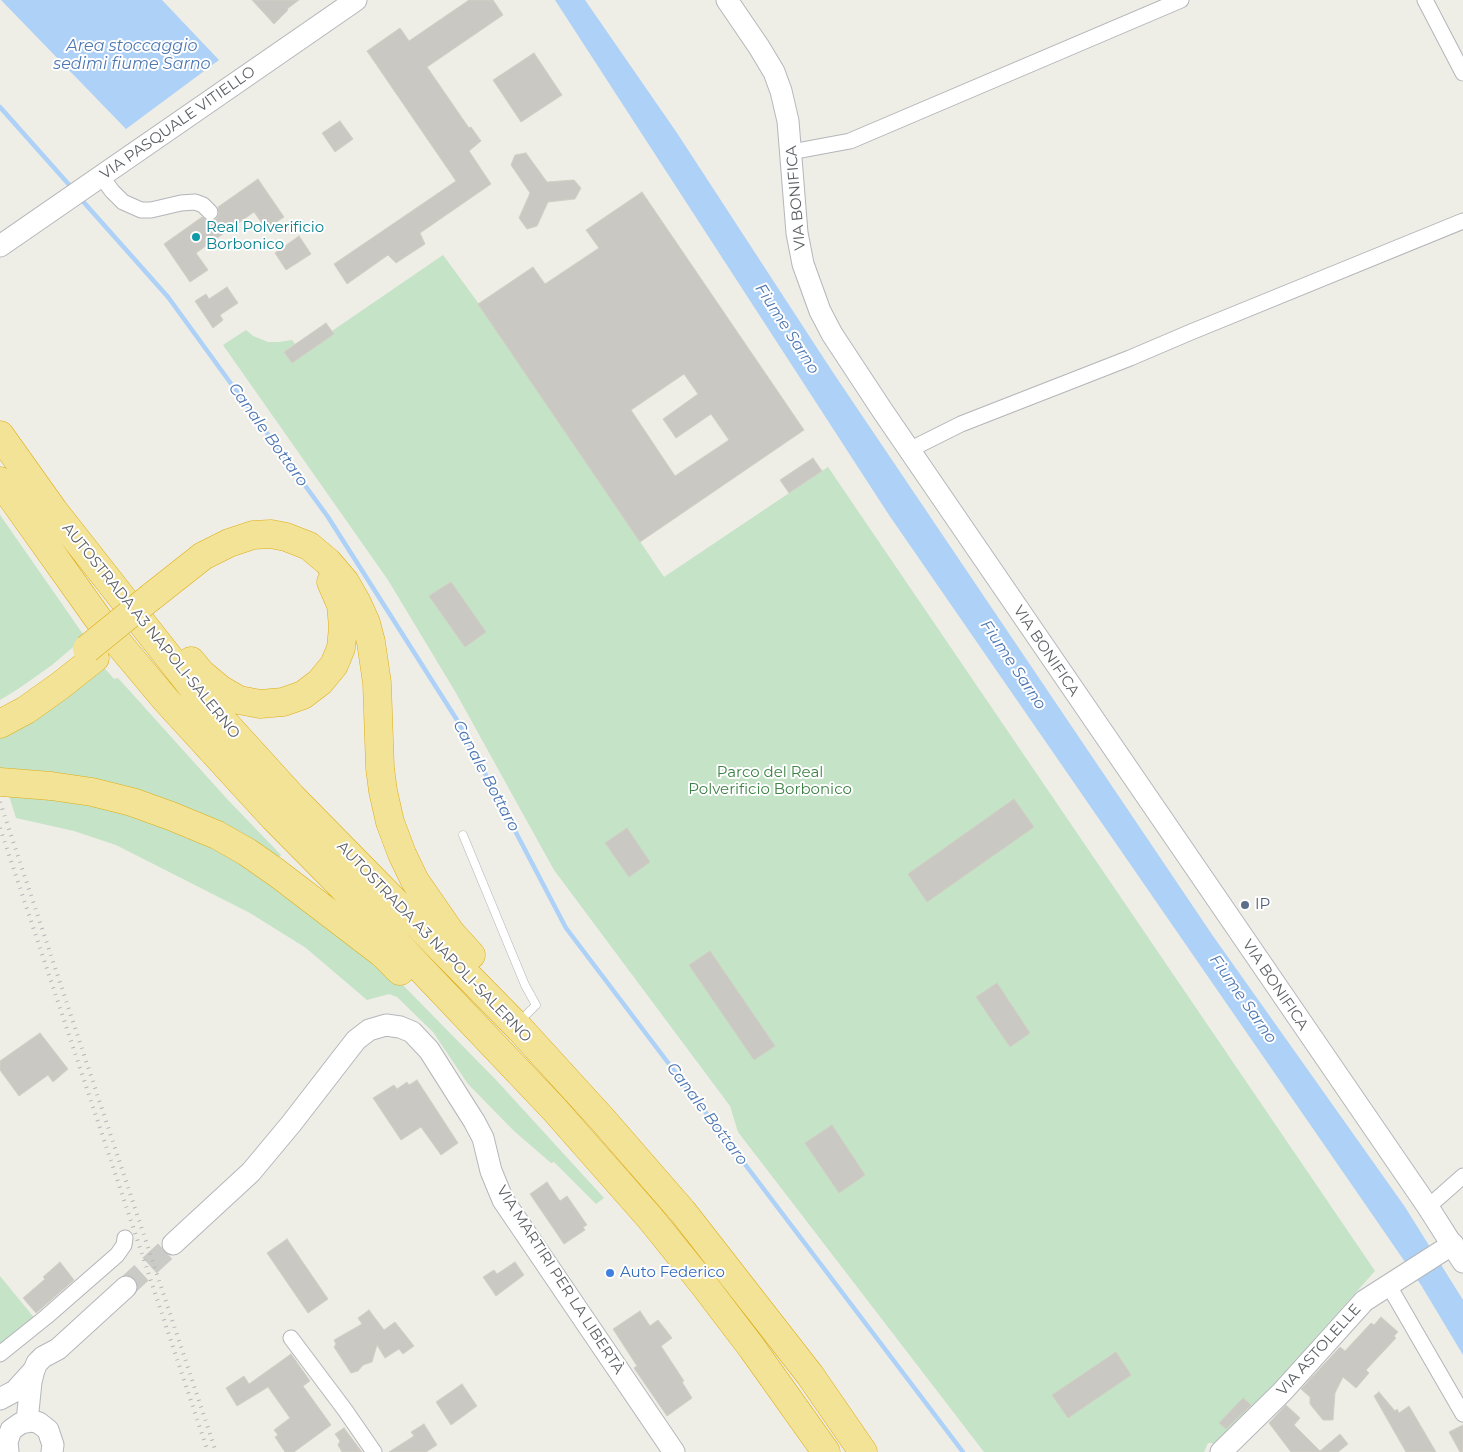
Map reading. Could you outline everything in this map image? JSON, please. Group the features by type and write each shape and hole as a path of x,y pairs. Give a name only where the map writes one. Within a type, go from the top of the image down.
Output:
{"highway":[{"path":"0,415 121,576 202,674 220,689 239,700 253,703 283,702 303,695 320,682 334,665 341,648 343,627 341,605 334,586 322,570 294,551 266,545 235,552 211,564 155,602"},
{"name":"AUTOSTRADA A3 NAPOLI-SALERNO","path":"0,435 54,512 146,630 206,702 293,798 520,1029 683,1212 810,1375 862,1452"},
{"name":"AUTOSTRADA A3 NAPOLI-SALERNO","path":"0,481 99,620 165,699 274,818 365,910 554,1109 645,1212 752,1348 826,1452"},
{"path":"0,724 26,710 47,695 91,654 155,602 203,556 229,543 253,536 271,534 286,537 308,546 328,562 345,582 357,603 371,642 376,683 378,742 382,784 390,822 415,881 451,933 551,1042 603,1120"},
{"path":"0,710 20,700 91,654"},
{"path":"0,782 51,786 92,792 132,802 217,835 247,852 382,954 479,1047 554,1109"}],"street":[{"name":"VIA PASQUALE VITIELLO","path":"0,246 356,0"},
{"name":"VIA BONIFICA","path":"727,0 774,72 781,91 791,152 797,233 803,264 812,293 832,334 1428,1207 1453,1252"},
{"path":"791,152 850,141 1181,0"},
{"path":"1425,0 1463,73"},
{"path":"95,181 112,191 124,202 141,210 195,202 203,205 210,212"},
{"path":"910,450 960,424 1130,358 1463,221"},
{"name":"VIA MARTIRI PER LA LIBERTÀ","path":"174,1244 251,1172 356,1040 369,1030 386,1026 400,1026 412,1032 422,1041 454,1090 483,1138 491,1171 504,1200 674,1452"},
{"path":"1428,1207 1463,1176"},
{"path":"0,1354 117,1255 124,1245 125,1238"},
{"name":"VIA ASTOLELLE","path":"1222,1452 1282,1392 1364,1301 1453,1252"},
{"path":"1394,1283 1463,1414"},
{"path":"0,1399 15,1391 43,1357 58,1349 126,1287"},
{"path":"291,1338 369,1450"},
{"path":"52,1452 52,1437 48,1430 40,1394 47,1369 58,1349"},
{"path":"5,1446 11,1430 24,1422 34,1370"},
{"path":"0,1416 24,1422 38,1423 48,1430"}],"lane":[{"path":"463,835 525,985 536,1005 527,1014"}],"green space":[{"name":"Parco del Real Polverificio Borbonico","path":"443,255 479,304 664,577 828,467 1375,1271 1231,1432 1215,1447 1212,1443 1208,1443 1204,1452 984,1452 738,1132 730,1106 554,870 456,693 388,580 223,345 246,330 253,336 268,342 292,340 295,344 284,352 292,363 334,334 332,331"},
{"path":"0,515 85,637 52,665 0,700"},
{"path":"100,663 114,679 118,678 228,800 281,855 275,861 0,771 0,730"},
{"path":"15,789 153,818 231,852 393,975 497,1081 604,1198 596,1204 554,1162 551,1163 514,1131 468,1084 433,1032 397,997 389,994 367,1000 306,948 250,913 116,845 74,831 16,818 9,796"},
{"path":"0,1276 36,1320 0,1349"}],"water":[{"name":"Area stoccaggio sedimi fiume Sarno","path":"1,0 162,0 219,60 126,129"},
{"name":"Fiume Sarno","path":"555,0 585,0 677,133 834,374 1213,936 1405,1207 1463,1300 1463,1355 1421,1285 889,515"}],"building":[{"path":"252,0 299,0 287,9 274,24"},
{"path":"469,0 493,0 503,15 427,67 469,128 471,127 481,141 469,151 491,184 420,233 425,244 396,263 388,255 347,284 334,264 456,181 367,51 400,28 409,41"},
{"path":"534,53 562,95 521,122 493,80"},
{"path":"340,121 353,139 335,152 322,133"},
{"path":"526,153 547,182 574,180 581,188 575,199 548,202 537,226 527,229 519,218 530,193 511,165 515,155"},
{"name":"Real Polverificio Borbonico","path":"258,179 284,217 266,229 254,212 196,253 208,270 190,282 164,244 202,217 208,221 216,219 219,214 218,207"},
{"path":"642,192 804,430 640,542 478,304 533,267 545,284 599,248 586,230","holes":["684,374 698,394 663,419 676,438 711,414 729,440 675,476 631,410"]},
{"path":"299,236 311,254 286,270 275,253"},
{"path":"227,287 238,303 220,315 223,320 213,328 195,301 206,294 209,299"},
{"path":"326,323 334,334 292,363 284,352"},
{"path":"813,458 822,471 789,493 780,480"},
{"path":"451,582 486,632 465,647 429,596"},
{"path":"1014,799 1034,827 927,902 908,874"},
{"path":"627,828 650,862 629,877 605,843"},
{"path":"710,951 775,1046 754,1060 689,965"},
{"path":"997,983 1030,1033 1010,1047 976,997"},
{"path":"40,1033 68,1069 53,1082 48,1075 19,1096 0,1070 0,1061"},
{"path":"417,1080 458,1143 441,1155 421,1127 401,1140 373,1098 394,1085 397,1089 407,1082 409,1085"},
{"path":"832,1125 865,1175 839,1193 805,1143"},
{"path":"547,1182 560,1201 567,1196 587,1225 583,1227 585,1230 564,1244 530,1194"},
{"path":"287,1239 328,1299 308,1313 267,1253"},
{"path":"60,1262 74,1280 36,1313 23,1298 45,1279 43,1277"},
{"path":"515,1262 524,1275 496,1296 483,1277 494,1270 497,1274"},
{"path":"369,1310 384,1330 395,1322 414,1346 403,1354 399,1349 385,1358 377,1345 372,1362 363,1365 358,1371 351,1373 334,1347 336,1344 334,1340 362,1324 358,1318"},
{"path":"640,1311 650,1326 658,1320 672,1338 661,1346 684,1381 682,1382 692,1398 667,1416 634,1368 637,1366 613,1329"},
{"path":"1381,1317 1398,1332 1394,1336 1396,1338 1366,1370 1369,1373 1356,1388 1343,1377 1335,1393 1333,1420 1323,1420 1310,1404 1310,1397 1301,1389 1340,1347 1345,1351 1371,1323 1374,1325"},
{"path":"1116,1352 1131,1375 1068,1418 1052,1395"},
{"path":"291,1354 310,1381 303,1386 331,1425 294,1452 285,1452 275,1437 278,1435 274,1430 290,1418 268,1387 237,1406 226,1388 244,1376 249,1384"},
{"path":"462,1384 477,1406 451,1425 436,1402"},
{"path":"1379,1392 1395,1411 1397,1409 1399,1413 1409,1406 1436,1452 1406,1452 1374,1396"},
{"path":"1243,1398 1251,1405 1226,1429 1219,1423"},
{"path":"1286,1405 1300,1418 1294,1425 1320,1451 1340,1434 1348,1444 1338,1452 1291,1452 1269,1423"},
{"path":"424,1424 437,1445 426,1452 389,1452 414,1436 411,1432"},
{"path":"1463,1425 1463,1452 1460,1452 1449,1432"},
{"path":"344,1428 362,1452 342,1452 338,1445 340,1441 335,1434"}],"waterway":[{"name":"Canale Bottaro","path":"0,107 72,188"},
{"name":"Canale Bottaro","path":"80,198 168,297 328,517 457,720 566,928 963,1452"}],"tunnel":[{"path":"126,1287 173,1244"}],"railway":[{"path":"0,802 216,1452"},
{"path":"0,828 208,1452"}],"place":[{"name":"Real Polverificio Borbonico","path":"196,237"},
{"name":"IP","path":"1245,905"},
{"name":"Auto Federico","path":"610,1273"}]}
